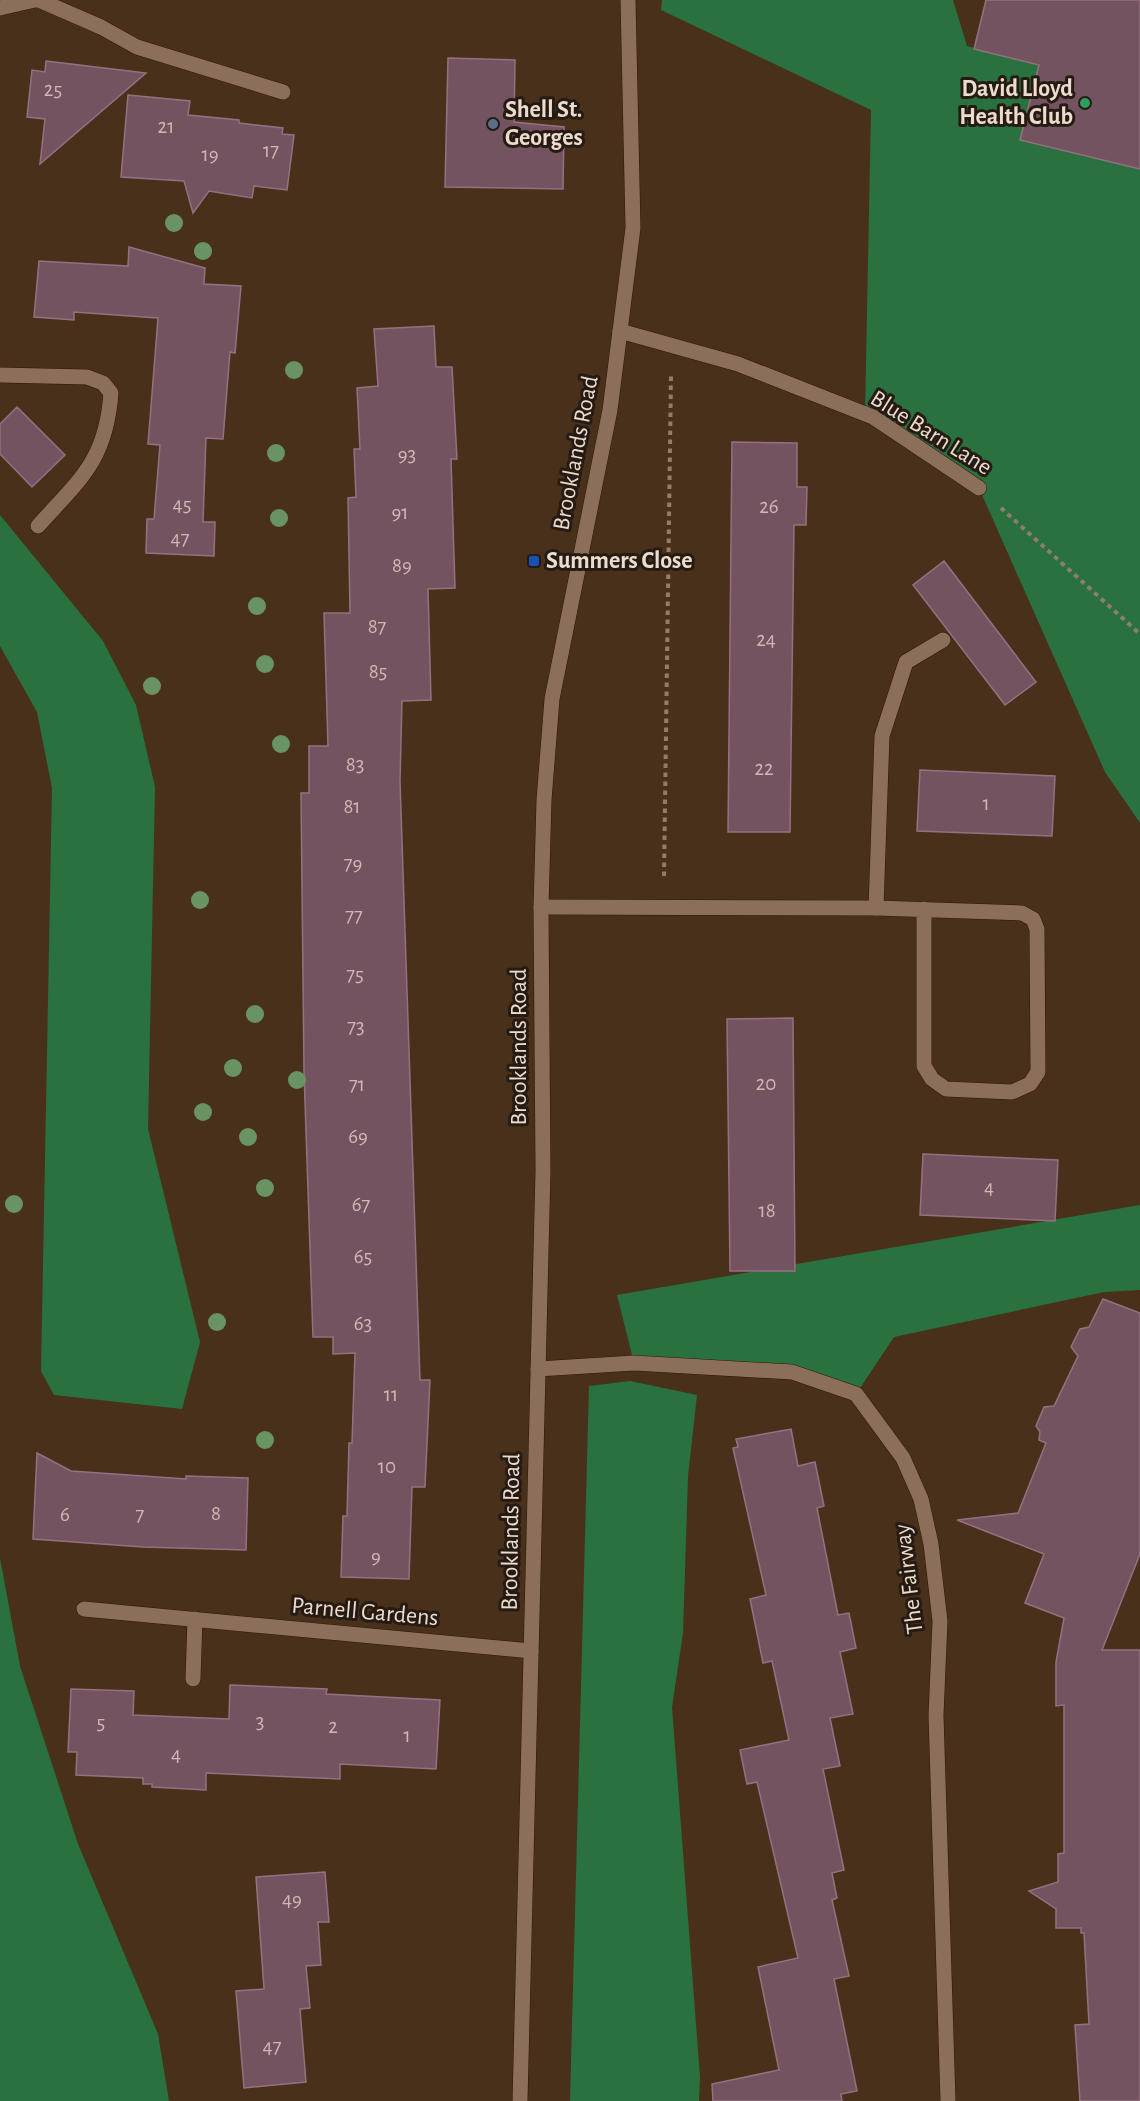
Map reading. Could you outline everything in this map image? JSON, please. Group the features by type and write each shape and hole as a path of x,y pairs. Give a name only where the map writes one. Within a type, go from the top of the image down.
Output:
{"street":[{"path":"0,8 37,0 101,27 137,47 283,92"},
{"name":"Brooklands Road","path":"520,2101 543,1171 541,907 544,800 552,699 610,411 633,228 628,0"},
{"name":"Blue Barn Lane","path":"620,330 738,364 873,417 979,488"},
{"path":"0,375 87,377 103,383 111,393 101,448 88,471 38,526"},
{"path":"876,908 882,736 906,662 943,640"},
{"path":"541,907 876,908 924,909 1022,913 1034,919 1037,929 1038,1072 1030,1084 1012,1092 946,1089 932,1080 924,1066 924,909"},
{"name":"The Fairway","path":"538,1369 634,1363 792,1372 856,1394 903,1458 921,1499 931,1544 940,1621 936,1715 948,2101"},
{"name":"Parnell Gardens","path":"84,1609 531,1651"},
{"path":"192,1679 195,1619"}],"path":[{"path":"663,908 671,346"},
{"name":"Blue Barn Lane","path":"979,488 1140,634"}],"green space":[{"path":"662,0 953,0 967,46 1039,65 1020,140 1140,169 1140,823 1105,772 979,488 865,414 871,110 661,10"},
{"path":"0,515 103,641 136,705 155,787 148,1129 200,1342 182,1409 54,1395 41,1371 52,788 37,712 0,646"},
{"path":"1140,1205 1140,1290 1104,1292 894,1337 856,1394 792,1372 634,1363 617,1295"},
{"path":"630,1381 697,1395 688,1476 683,1633 672,1707 700,2077 699,2101 570,2101 589,1386"},
{"path":"0,1558 20,1666 78,1844 158,2034 169,2101 0,2101"}],"building":[{"name":"David Lloyd Health Club","path":"986,0 1140,0 1140,169 1020,140 1039,65 974,49"},
{"name":"Shell St. Georges","path":"448,58 515,60 514,122 564,127 563,189 445,187"},
{"path":"46,61 146,73 40,164 45,119 27,117 32,70 45,72"},
{"path":"128,95 190,101 188,115 239,120 239,123 283,128 282,134 294,135 287,190 254,186 252,198 209,191 193,213 184,181 121,177"},
{"path":"129,247 205,268 204,284 241,286 235,353 230,352 223,439 206,438 203,522 215,522 214,556 146,553 147,519 154,519 160,445 148,444 158,318 74,312 74,320 34,317 39,261 128,266"},
{"path":"434,326 436,367 452,367 457,459 451,459 455,588 428,589 431,700 402,701 400,781 420,1380 430,1380 425,1487 412,1487 409,1579 341,1577 343,1516 347,1516 349,1443 352,1443 355,1353 333,1354 333,1337 313,1337 304,1072 301,793 309,793 309,746 328,746 324,613 350,613 348,498 356,497 354,449 360,449 357,388 378,386 374,329"},
{"path":"17,407 65,455 32,487 0,454 0,424"},
{"path":"732,442 797,443 797,487 807,487 806,525 794,525 790,832 728,832"},
{"path":"944,561 1036,682 1005,705 913,585"},
{"path":"920,770 1055,776 1052,836 917,831"},
{"path":"793,1018 795,1271 730,1271 727,1019"},
{"path":"923,1154 1058,1160 1055,1221 920,1215"},
{"path":"1103,1299 1140,1313 1140,1554 1102,1650 1140,1650 1140,2101 1080,2101 1075,2025 1089,2024 1084,1933 1081,1933 1081,1928 1056,1928 1056,1909 1029,1891 1058,1882 1058,1854 1064,1853 1064,1705 1056,1706 1056,1662 1064,1618 1025,1603 1044,1554 957,1520 1018,1513 1046,1443 1039,1440 1040,1432 1036,1426 1044,1407 1054,1406 1078,1356 1071,1347 1080,1329 1089,1327"},
{"path":"791,1429 798,1466 815,1462 824,1506 817,1508 838,1615 849,1613 856,1648 840,1652 853,1714 830,1718 840,1766 823,1769 844,1870 832,1873 837,1898 832,1900 849,1976 834,1979 857,2091 841,2094 842,2101 713,2101 712,2084 779,2070 758,1967 798,1958 757,1782 747,1784 740,1750 789,1740 772,1661 763,1663 750,1599 766,1595 733,1448 738,1447 736,1439"},
{"path":"37,1453 71,1471 186,1479 186,1476 248,1478 246,1550 143,1547 33,1539"},
{"path":"230,1685 327,1689 326,1694 440,1700 436,1769 340,1764 340,1779 206,1773 206,1790 152,1787 152,1784 143,1784 143,1778 76,1775 77,1752 68,1752 71,1689 134,1691 133,1715 229,1719"},
{"path":"325,1872 329,1922 318,1922 321,1965 306,1966 310,2008 300,2009 306,2082 244,2088 236,1991 264,1989 256,1877"}],"place":[{"name":"David Lloyd Health Club","path":"1085,103"},
{"name":"Shell St. Georges","path":"493,124"},
{"name":"Summers Close","path":"534,561"}]}
